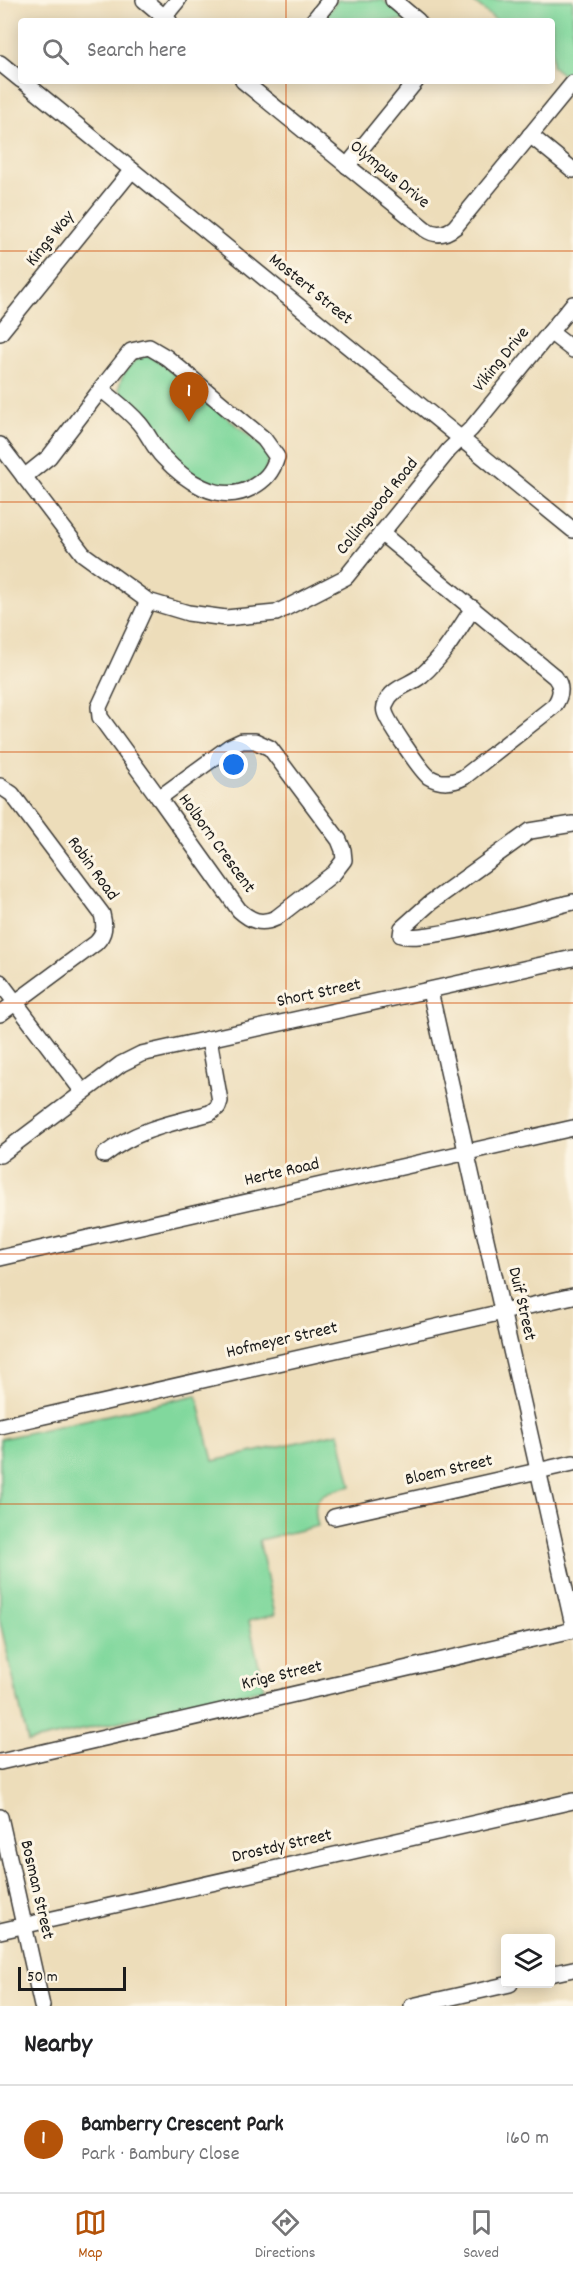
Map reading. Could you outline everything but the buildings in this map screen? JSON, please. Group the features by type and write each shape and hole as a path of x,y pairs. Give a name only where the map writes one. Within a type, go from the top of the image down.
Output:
{"street":[{"path":"144,0 166,18"},
{"path":"168,18 178,0"},
{"path":"315,18 330,0"},
{"path":"393,0 414,18"},
{"name":"Mostert Street","path":"0,63 18,77"},
{"name":"Olympus Drive","path":"260,86 347,166 424,229 434,233 443,233 455,227 573,83"},
{"name":"Mostert Street","path":"27,84 573,530"},
{"path":"347,166 414,84"},
{"path":"531,135 573,170"},
{"name":"Kings Way","path":"0,333 132,171"},
{"name":"Viking Drive","path":"461,439 573,304"},
{"path":"550,332 573,350"},
{"path":"24,477 50,456 101,389 131,351 149,347 166,357 264,439 277,458 274,468 264,480 244,491 216,493 198,487 162,457 140,424 101,389"},
{"name":"Collingwood Road","path":"0,445 83,554 148,601 188,613 226,618 276,613 346,577 461,439"},
{"path":"381,533 473,609 555,677 559,683 560,695 554,705 464,777 443,782 431,778 422,770 391,725 385,708 389,697 396,690 422,675 453,639 473,609"},
{"name":"Holborn Crescent","path":"148,601 99,707 100,717 239,910 253,921 264,922 276,918 334,873 344,860 339,840 280,759 262,742 243,741 228,747 159,798"},
{"name":"Robin Road","path":"0,786 12,794 102,914 105,923 103,933 96,943 0,1014"},
{"path":"573,824 530,831 430,903 402,928 401,935 407,937 433,935 573,902"},
{"name":"Short Street","path":"0,1155 121,1064 141,1054 266,1025 430,992 573,958"},
{"path":"0,982 83,1092"},
{"name":"Duif Street","path":"430,992 573,1627"},
{"path":"104,1155 129,1137 142,1131 210,1113 218,1107 220,1101 209,1039"},
{"name":"Herte Road","path":"0,1258 573,1128"},
{"name":"Hofmeyer Street","path":"0,1426 573,1296"},
{"name":"Bloem Street","path":"334,1517 573,1463"},
{"name":"Krige Street","path":"0,1762 573,1627"},
{"name":"Drostdy Street","path":"0,1931 573,1801"},
{"name":"Bosman Street","path":"0,1817 42,2006"},
{"path":"555,1973 573,1969"},
{"path":"412,2006 501,1985"}],"green space":[{"path":"338,0 383,0 405,18 323,18"},
{"path":"471,0 573,0 573,71 567,78 555,68 555,18 493,18"},
{"path":"147,355 156,359 270,453 264,476 232,488 212,485 182,467 169,454 119,389 128,368"},
{"path":"197,1395 213,1461 339,1433 351,1486 326,1493 317,1501 318,1526 259,1540 275,1615 249,1621 264,1689 28,1742 0,1622 0,1439"}],"place":[{"name":"Bamberry Crescent Park","path":"189,422"}]}
